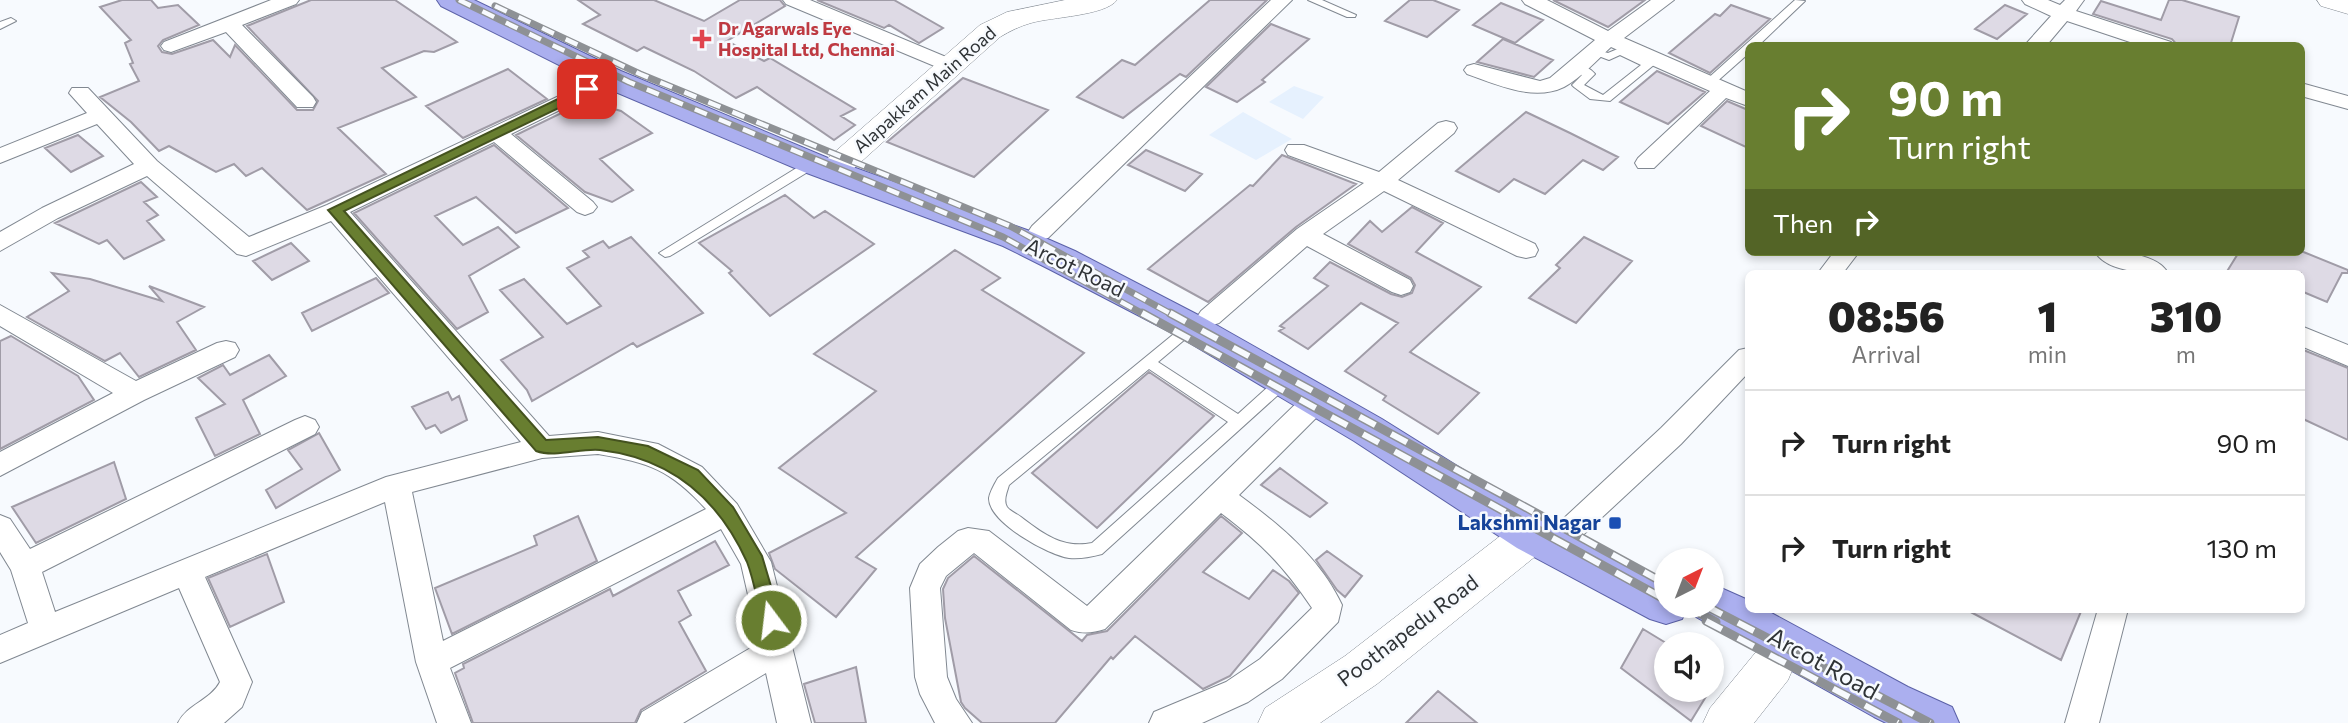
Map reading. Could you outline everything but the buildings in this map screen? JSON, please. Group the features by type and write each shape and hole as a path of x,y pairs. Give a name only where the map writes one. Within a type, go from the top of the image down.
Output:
{"main road":[{"name":"Arcot Road","path":"450,0 610,78 832,160 1040,232 1201,322 1284,381 1317,400 1553,531 1654,573"},
{"name":"Arcot Road","path":"493,0 832,160 1015,238 1201,322 1248,335 1418,433 1553,531 1654,597"},
{"name":"Alapakkam Main Road","path":"832,160 943,63 993,14 1018,5 1054,0"},
{"name":"Alapakkam Main Road","path":"943,63 1015,16 1103,0"},
{"path":"2331,0 2348,6"},
{"name":"Poothapedu Road","path":"1281,723 1361,670 1553,531"},
{"name":"Arcot Road","path":"1724,610 1891,702 1935,723"},
{"name":"Arcot Road","path":"1689,618 1772,666 1883,723"},
{"path":"1726,723 1772,666"}],"street":[{"path":"171,46 289,0"},
{"path":"793,0 943,63"},
{"path":"1040,232 1282,0"},
{"path":"1532,0 1603,50 1717,86 1745,99"},
{"path":"1474,70 1523,85 1541,87 1557,82 1583,70 1664,0"},
{"path":"2032,0 2070,7 2154,42"},
{"path":"2038,42 2070,7"},
{"path":"230,24 304,102"},
{"path":"80,93 149,166 246,248 335,210 610,78"},
{"path":"1646,163 1717,86"},
{"path":"2305,90 2348,103"},
{"path":"0,156 100,115"},
{"path":"1201,322 1305,235 1382,181 1446,128"},
{"path":"496,132 585,207"},
{"path":"1296,150 1382,181 1525,250"},
{"path":"0,243 50,213 149,166"},
{"path":"335,210 542,447"},
{"path":"1305,235 1401,286"},
{"path":"1832,270 1844,256"},
{"path":"2116,256 2149,270"},
{"path":"0,314 135,393"},
{"path":"2305,337 2348,356"},
{"path":"0,465 135,393 226,350"},
{"path":"1553,531 1671,436 1745,360"},
{"path":"955,723 937,701 931,680 925,588 928,575 936,567 968,540 979,540 1082,620 1087,621 1098,616 1317,400"},
{"path":"24,566 305,427"},
{"path":"0,649 396,485 542,447 598,443 648,452 692,475 727,512 756,562 794,723"},
{"path":"396,485 432,662 454,723"},
{"path":"1166,723 1237,692 1271,669 1327,613 1326,605 1293,557 1220,496"},
{"path":"432,662 727,512"},
{"path":"0,527 24,566 44,629"},
{"path":"187,571 236,682 227,701 195,723"},
{"path":"2082,723 2112,613"},
{"path":"654,723 776,650"}],"lane":[{"path":"1313,0 1351,15"},
{"path":"1755,42 1800,1"},
{"path":"1583,70 1578,85 1600,99 1606,99 1649,64 1620,51 1603,50"},
{"path":"1717,86 1745,53"},
{"path":"665,253 807,167 832,160"},
{"path":"1201,322 1003,482 997,498 1000,510 1054,549 1080,554 1096,549 1284,381"},
{"path":"1150,363 1238,421"}],"shaded area":[{"path":"1294,86 1324,97 1303,119 1269,102"},
{"path":"1243,112 1292,139 1256,160 1209,135"}],"railway":[{"path":"459,0 629,82 1003,237 1145,315"},
{"path":"495,6 640,74 1010,226 1173,315"},
{"path":"1142,313 1654,593"},
{"path":"1170,313 1654,577"},
{"path":"1724,615 1930,723"},
{"path":"1708,618 1716,622"},
{"path":"1706,621 1898,723"}],"place":[{"name":"Dr Agarwals Eye Hospital Ltd, Chennai","path":"702,39"},
{"name":"Lakshmi Nagar","path":"1615,523"}],"route":[{"path":"587,89 335,210 542,447 598,443 648,452 692,475 727,512 756,562 771,620"}]}
